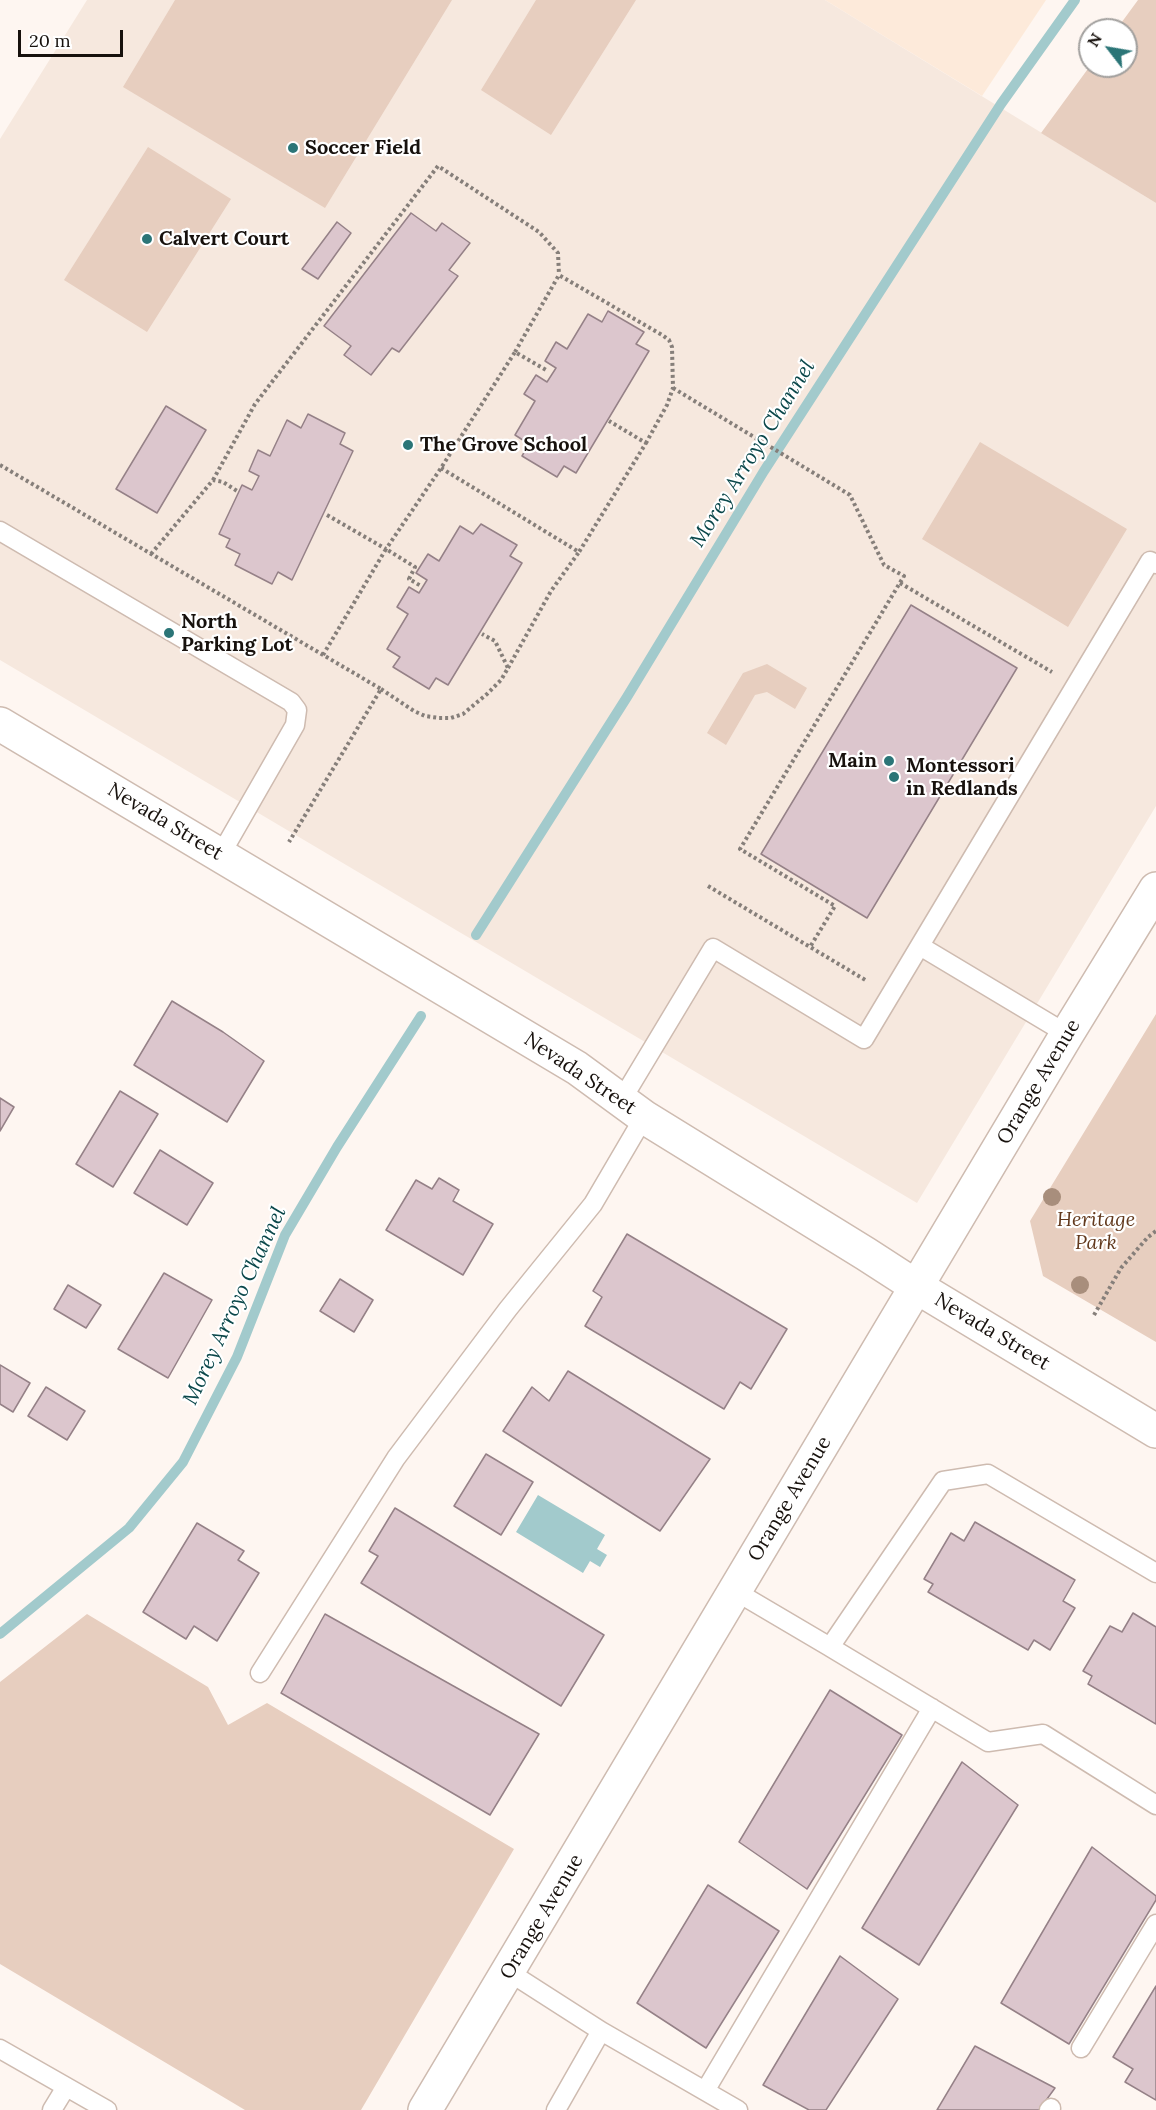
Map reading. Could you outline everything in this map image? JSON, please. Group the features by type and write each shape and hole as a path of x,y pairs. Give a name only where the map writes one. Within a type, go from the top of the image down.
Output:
{"street":[{"name":"Nevada Street","path":"0,724 577,1068 632,1109 917,1287 1156,1431"},
{"name":"Orange Avenue","path":"425,2110 1067,1034 1156,889"}],"lane":[{"path":"0,531 291,702 297,710 295,725 221,854"},
{"path":"260,1673 396,1458 508,1309 593,1204 632,1109 712,948 864,1039 1150,561 1156,564"},
{"path":"920,946 1067,1034"},
{"path":"830,1647 943,1481 988,1474 1156,1573"},
{"path":"735,1591 988,1742 1043,1734 1156,1805"},
{"path":"705,2091 932,1708"},
{"path":"1081,2048 1156,1924"},
{"path":"509,1972 601,2031 738,2110"},
{"path":"556,2110 601,2031"},
{"path":"0,2049 107,2110"},
{"path":"52,2110 66,2086"}],"path":[{"path":"151,554 213,480 255,404 438,166 539,232 558,253 559,275 515,352 386,549 323,655"},
{"path":"0,465 381,689 414,711 425,716 439,718 451,718 463,714 501,680 551,591 579,552 646,443 667,405 673,388 672,347 669,340 559,275"},
{"path":"515,352 548,371"},
{"path":"673,388 850,495 884,565 904,576 740,849 835,906 810,947"},
{"path":"609,421 646,443"},
{"path":"441,468 579,552"},
{"path":"213,480 237,491"},
{"path":"327,515 416,567 410,579 421,586"},
{"path":"900,583 1052,672 1046,682"},
{"path":"482,634 495,642 508,668"},
{"path":"289,842 381,689"},
{"path":"708,886 867,982 873,972"},
{"path":"1094,1315 1121,1268 1156,1231"}],"shaded area":[{"path":"87,0 825,0 1156,203 1156,806 917,1203 0,660 0,139"},
{"path":"825,0 1046,0 982,96"}],"green space":[{"name":"Soccer Field","path":"175,0 452,0 325,208 123,87"},
{"path":"536,0 636,0 551,135 481,90"},
{"path":"1138,0 1156,0 1156,203 1041,133 1081,78 1138,78 1138,18 1125,18"},
{"name":"Calvert Court","path":"148,147 231,199 147,332 64,280"},
{"path":"980,442 1127,529 1068,627 922,539"},
{"path":"767,664 807,688 795,709 767,692 755,695 726,745 707,733 743,673"},
{"name":"Heritage Park","path":"1156,1014 1156,1342 1043,1276 1030,1221"},
{"path":"87,1614 208,1687 228,1725 267,1703 514,1849 361,2110 245,2110 0,1964 0,1682"}],"water":[{"path":"538,1495 605,1535 597,1549 607,1555 600,1567 590,1561 583,1573 516,1532"}],"building":[{"path":"411,213 436,231 442,223 470,243 449,270 458,276 399,352 392,348 371,375 344,355 351,346 324,326"},
{"path":"337,222 351,233 318,279 302,269"},
{"path":"608,311 644,332 636,344 649,351 576,473 564,466 557,477 522,456 529,444 515,435 535,401 524,394 536,375 547,382 556,368 545,361 556,342 567,349 588,314 602,322"},
{"path":"166,406 206,430 157,513 116,489"},
{"path":"308,414 345,433 340,444 353,451 292,580 278,572 272,584 235,565 240,554 226,547 230,539 219,534 242,485 252,490 259,476 249,471 258,450 270,456 287,420 301,428"},
{"path":"481,524 517,545 510,556 522,563 448,685 436,678 429,689 393,667 400,657 387,649 408,614 397,607 409,587 419,593 427,580 416,573 428,554 439,561 460,526 473,534"},
{"name":"Main","path":"911,605 1017,668 867,918 761,854"},
{"path":"172,1001 223,1032 264,1061 227,1122 134,1065"},
{"path":"120,1091 158,1114 113,1187 76,1164"},
{"path":"0,1098 14,1107 0,1131"},
{"path":"160,1150 213,1183 187,1225 134,1193"},
{"path":"439,1178 459,1190 453,1201 493,1224 463,1275 386,1230 416,1180 432,1189"},
{"path":"627,1234 787,1329 751,1389 740,1382 724,1409 585,1326 602,1297 593,1291"},
{"path":"164,1273 212,1300 168,1378 118,1349"},
{"path":"340,1279 373,1300 354,1332 320,1311"},
{"path":"68,1285 101,1305 86,1328 54,1309"},
{"path":"0,1365 30,1383 13,1412 0,1404"},
{"path":"568,1371 710,1459 660,1531 503,1431 532,1387 549,1401"},
{"path":"46,1387 85,1411 67,1440 28,1416"},
{"path":"486,1454 533,1482 501,1535 454,1506"},
{"path":"395,1508 604,1635 561,1706 361,1583 378,1556 369,1551"},
{"path":"975,1522 1075,1580 1063,1601 1075,1608 1050,1650 1034,1640 1028,1650 928,1592 933,1584 924,1579 951,1533 964,1541"},
{"path":"197,1523 244,1551 238,1560 259,1573 217,1641 194,1626 186,1639 143,1612"},
{"path":"1133,1613 1156,1627 1156,1724 1088,1684 1092,1676 1083,1671 1110,1626 1122,1632"},
{"path":"325,1614 539,1734 490,1815 281,1693"},
{"path":"830,1690 902,1735 807,1889 739,1842"},
{"path":"962,1762 1018,1805 919,1965 862,1928"},
{"path":"1092,1847 1156,1896 1156,1900 1069,2044 1001,2003"},
{"path":"708,1885 779,1931 706,2048 637,2003"},
{"path":"840,1956 898,1999 826,2110 809,2110 763,2085"},
{"path":"1156,1986 1156,2100 1125,2082 1133,2069 1113,2057"},
{"path":"975,2046 1055,2088 1039,2110 937,2110"}],"waterway":[{"name":"Morey Arroyo Channel","path":"476,935 627,697 764,471 1001,104 1075,0"},
{"name":"Morey Arroyo Channel","path":"0,1634 129,1528 183,1462 237,1357 285,1235 337,1147 421,1016"}],"place":[{"name":"Soccer Field","path":"293,148"},
{"name":"Calvert Court","path":"147,239"},
{"name":"The Grove School","path":"408,445"},
{"name":"North Parking Lot","path":"169,633"},
{"name":"Main","path":"889,761"},
{"name":"Montessori in Redlands","path":"894,777"}]}
